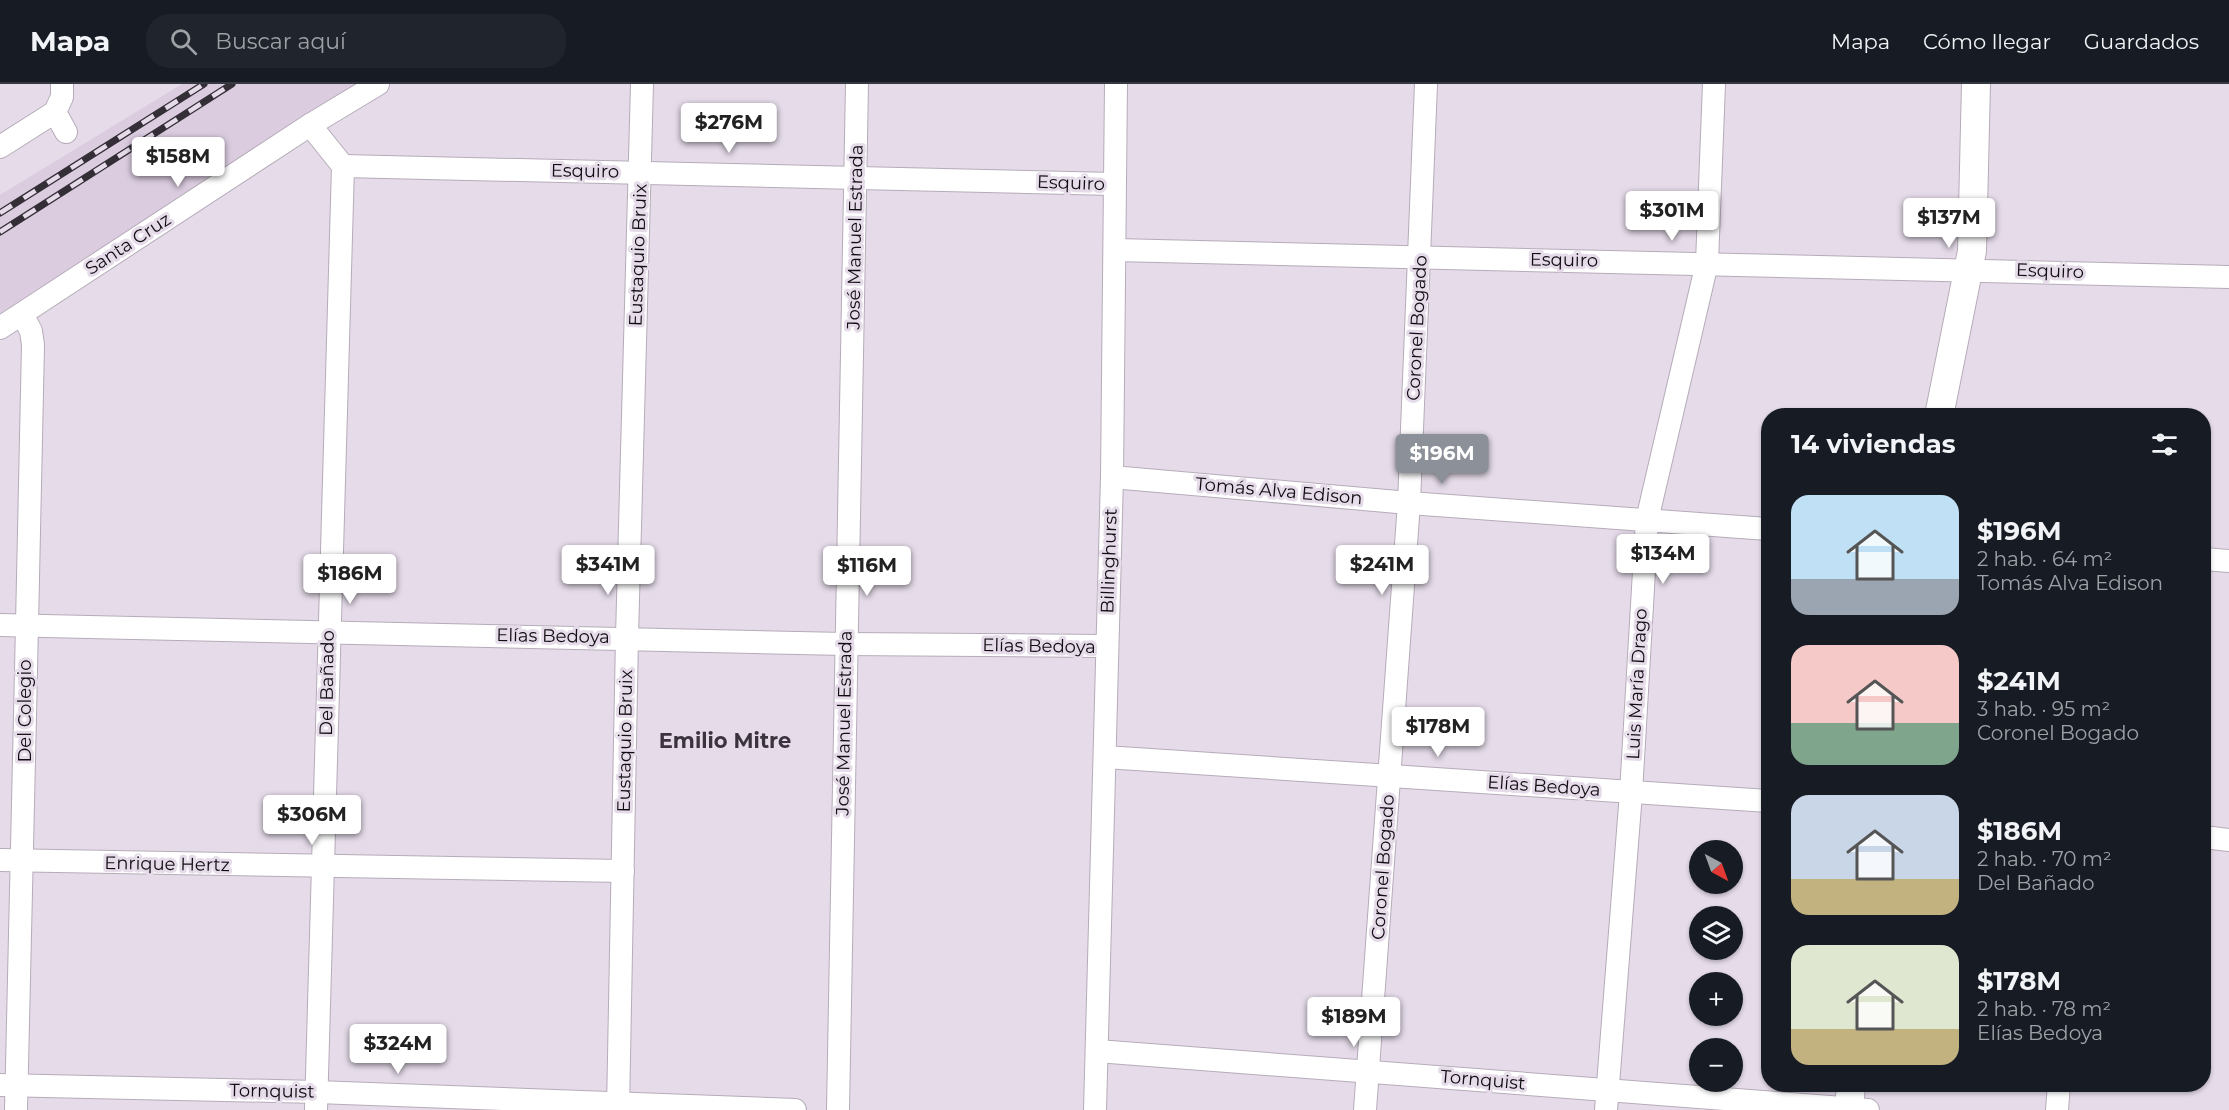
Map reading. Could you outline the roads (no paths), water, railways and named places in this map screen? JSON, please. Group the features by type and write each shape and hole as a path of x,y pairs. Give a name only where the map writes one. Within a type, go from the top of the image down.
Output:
{"street":[{"path":"0,147 55,112 62,97 62,84"},
{"name":"Santa Cruz","path":"0,328 310,125 378,84"},
{"name":"Eustaquio Bruix","path":"619,1106 627,637 642,84"},
{"name":"José Manuel Estrada","path":"838,1110 857,84"},
{"name":"Billinghurst","path":"1095,1110 1112,477 1116,84"},
{"name":"Coronel Bogado","path":"1365,1110 1409,503 1426,84"},
{"name":"Luis María Drago","path":"1607,1100 1631,793 1647,520 1707,263 1714,84"},
{"path":"1941,408 1970,269 1976,84"},
{"path":"55,112 66,132"},
{"path":"310,125 343,166"},
{"name":"Esquiro","path":"343,166 1114,184"},
{"name":"Del Bañado","path":"317,1101 328,630 343,166"},
{"name":"Esquiro","path":"1115,250 2229,277"},
{"name":"Del Colegio","path":"16,1110 8,1085 24,861 25,625 33,345 31,331 22,314"},
{"name":"Tomás Alva Edison","path":"1112,477 1409,503 1761,528"},
{"path":"2211,560 2229,561"},
{"name":"Elías Bedoya","path":"0,625 328,630 846,644 1106,646"},
{"name":"Elías Bedoya","path":"1105,757 1761,801"},
{"path":"2211,838 2229,840"},
{"name":"Enrique Hertz","path":"0,860 623,871"},
{"name":"Tornquist","path":"1097,1051 1368,1070 1607,1100 1868,1110"},
{"name":"Tornquist","path":"8,1085 317,1101 795,1110"},
{"path":"1849,1110 1850,1092"},
{"path":"2057,1110 2058,1092"}],"railway":[{"path":"0,213 204,84"},
{"path":"0,232 232,84"}],"district":[{"name":"Emilio Mitre","path":"725,741"}]}
